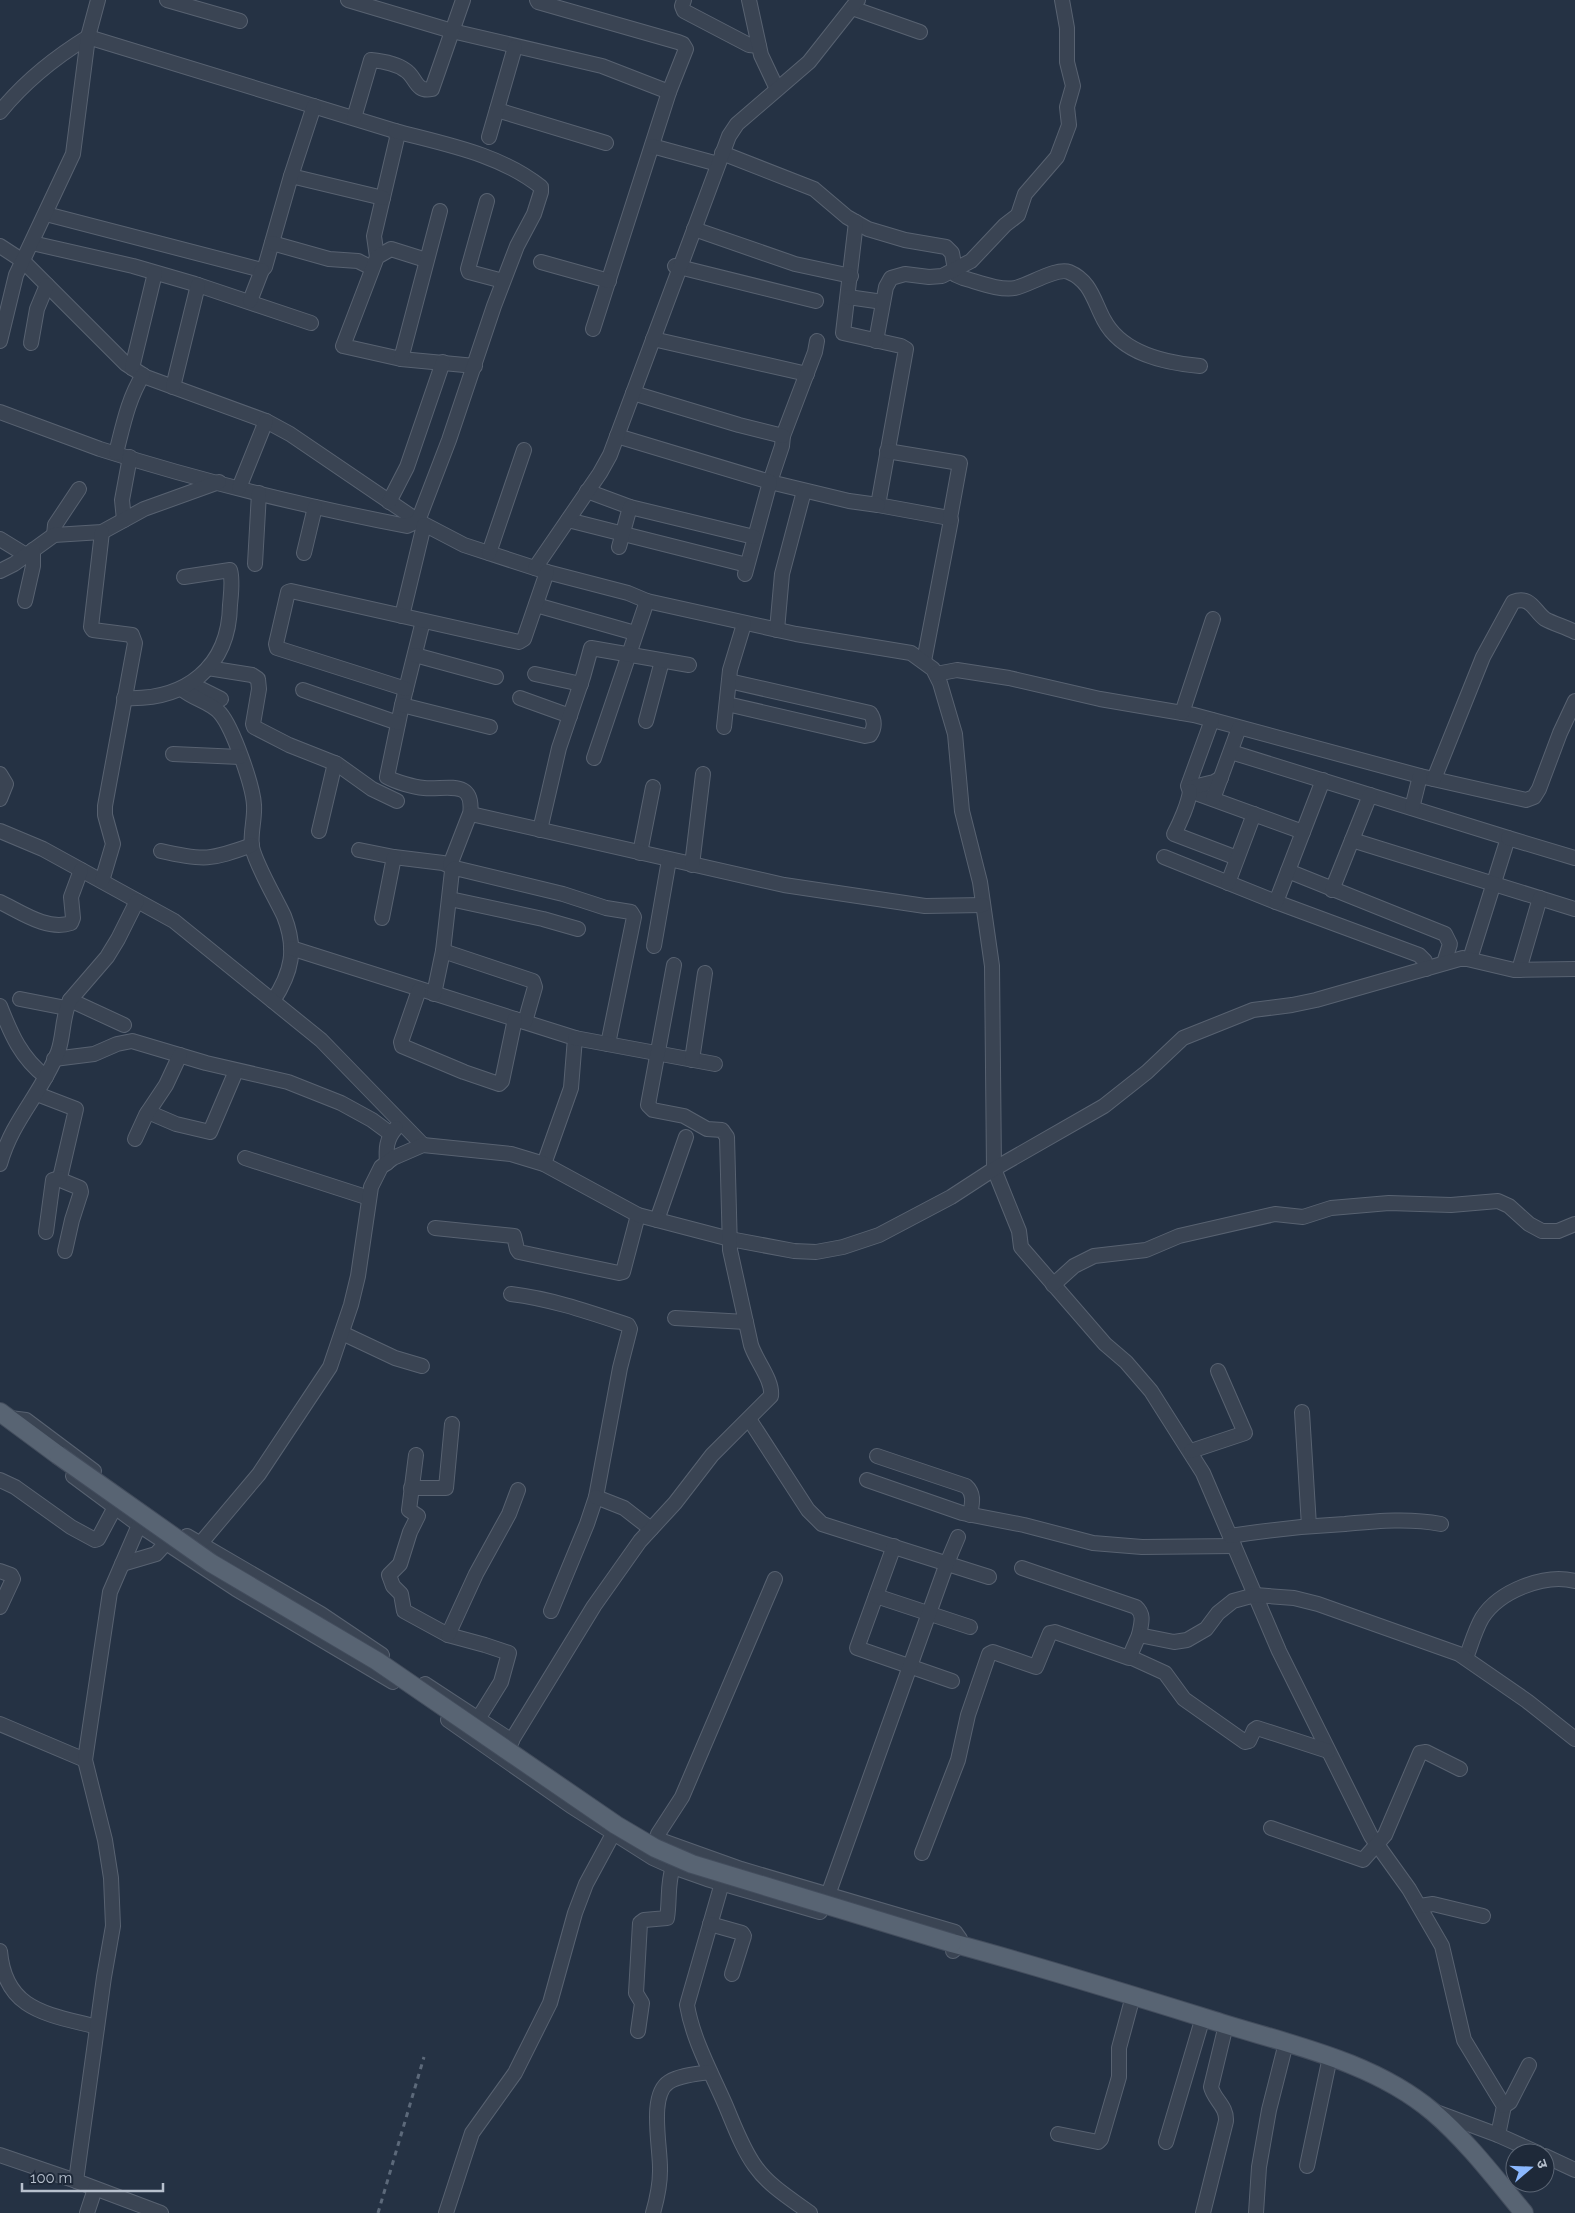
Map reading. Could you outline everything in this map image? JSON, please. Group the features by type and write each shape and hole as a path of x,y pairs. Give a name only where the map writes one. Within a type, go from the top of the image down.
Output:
{"main road":[{"path":"5,1415 58,1455 211,1563 376,1661 616,1825 655,1848 692,1864 1286,2043 1382,2078 1432,2111 1472,2150 1524,2213"}],"street":[{"path":"0,341 14,283 72,154 88,38 98,0"},
{"path":"167,0 240,20"},
{"path":"348,0 452,31 602,66 669,92"},
{"path":"354,118 371,60 405,69 418,86 430,90 462,0"},
{"path":"537,0 538,2 683,44 686,49 669,92 594,329"},
{"path":"684,0 682,6 684,11 749,45 758,46"},
{"path":"748,0 758,46 777,89"},
{"path":"876,341 888,282 894,276 905,274 936,277 955,271 975,258 1005,225 1018,215 1025,194 1053,163 1069,125 1067,107 1072,86 1067,62 1067,28 1062,0"},
{"path":"406,689 277,648 276,644 288,592 291,591 518,642 524,639 536,605 541,570 568,520 610,455 677,266 694,229 729,136 738,124 809,62 855,4 920,32"},
{"path":"0,112 39,70 88,38 395,131 483,155 532,180 541,187 534,214 518,246 504,281 420,523 402,616"},
{"path":"489,137 515,47"},
{"path":"250,301 262,270 265,267 291,176 314,106"},
{"path":"497,110 606,143"},
{"path":"395,131 397,138 374,236 375,263 343,346 401,359 474,366"},
{"path":"652,146 720,158 814,189 839,211 868,229 896,238 946,247 952,253 956,275 963,278 1011,288 1060,272 1068,272 1087,285 1104,321 1130,347 1172,363 1200,366"},
{"path":"291,176 383,198"},
{"path":"487,201 468,269 469,272 504,281"},
{"path":"401,359 440,211"},
{"path":"46,214 262,270"},
{"path":"856,222 843,333 901,346 906,349 878,505"},
{"path":"694,229 795,264 851,276"},
{"path":"272,242 329,259 375,263 391,249 426,260"},
{"path":"32,243 198,285 311,323"},
{"path":"0,246 23,261 87,326 137,372 266,421 290,434 420,523 464,545 647,601 744,624 911,653 924,661 936,674 955,734 962,811 980,882 992,966 994,1169 1018,1231 1021,1247 1105,1344 1126,1362 1151,1391 1191,1451 1203,1473 1279,1651 1328,1751 1376,1844 1420,1906 1442,1946 1464,2040 1504,2106 1498,2134"},
{"path":"541,262 609,281"},
{"path":"677,266 816,302"},
{"path":"116,453 137,372 155,273"},
{"path":"31,343 37,309 47,285"},
{"path":"173,387 198,285"},
{"path":"848,297 883,302"},
{"path":"653,338 807,374"},
{"path":"568,520 623,533 746,569 782,446 783,436 817,342"},
{"path":"389,502 407,467 443,362"},
{"path":"633,393 739,425 783,436"},
{"path":"0,412 116,453 239,488 315,507 407,526 420,523"},
{"path":"239,488 266,421"},
{"path":"617,436 770,482 849,501 950,518"},
{"path":"489,553 524,450"},
{"path":"887,451 960,463 950,518 952,523 924,661"},
{"path":"124,520 122,500 130,457"},
{"path":"0,571 54,535 102,532 144,509 219,482"},
{"path":"54,535 56,525 79,489"},
{"path":"777,630 782,574 804,490"},
{"path":"587,492 630,507 754,537"},
{"path":"255,564 259,493"},
{"path":"304,553 315,507"},
{"path":"619,547 630,507"},
{"path":"102,532 91,627 93,630 134,636 135,643 105,806 113,847 102,881"},
{"path":"0,539 29,552 33,566 25,601"},
{"path":"124,698 145,698 186,686 217,658 225,641 230,621 231,574 228,569 184,577"},
{"path":"1412,808 1483,657 1513,602 1524,600 1529,602 1537,608 1544,618 1575,632"},
{"path":"594,758 647,601"},
{"path":"536,605 635,633"},
{"path":"1182,713 1213,619"},
{"path":"423,621 402,705 387,778 424,788 444,787 461,790 470,797 472,803 470,815 452,867 443,951 434,994"},
{"path":"724,727 732,661 744,624"},
{"path":"540,830 559,748 591,648 689,665"},
{"path":"414,655 496,677"},
{"path":"646,721 662,660"},
{"path":"208,668 256,678 259,689 254,727 289,745 335,763 372,789 397,801"},
{"path":"936,674 958,670 974,672 1100,699 1182,713 1427,778 1526,800 1531,799 1539,789 1560,733 1575,701"},
{"path":"535,674 581,684"},
{"path":"728,704 865,736 870,735 873,727 873,718 870,713 729,681"},
{"path":"186,686 221,700"},
{"path":"186,686 218,711 232,735 252,790 255,806 252,845 288,926 291,948 288,974 273,1001"},
{"path":"303,690 398,723"},
{"path":"520,698 570,716"},
{"path":"402,705 490,727"},
{"path":"1212,720 1190,789 1189,802 1182,812 1180,823 1174,834 1237,858"},
{"path":"1213,799 1239,728"},
{"path":"1231,752 1323,780 1376,793 1412,808 1575,858"},
{"path":"172,754 240,757"},
{"path":"319,830 335,763"},
{"path":"0,774 6,784 0,799"},
{"path":"692,865 703,774"},
{"path":"1190,789 1221,778"},
{"path":"1276,902 1323,780"},
{"path":"640,854 653,788"},
{"path":"1190,789 1303,832"},
{"path":"1332,890 1352,840 1376,793"},
{"path":"1228,883 1254,814"},
{"path":"470,815 784,885 910,904 983,905"},
{"path":"0,831 43,849 174,921 321,1040 423,1145"},
{"path":"1470,959 1508,838"},
{"path":"1352,840 1575,909"},
{"path":"162,851 198,859 225,855 252,845"},
{"path":"359,850 452,867 563,894 606,908 633,913 608,1044"},
{"path":"382,918 394,857"},
{"path":"1164,857 1276,902 1419,955 1425,962 1426,969"},
{"path":"654,946 669,860"},
{"path":"0,902 53,926 71,923 71,898 81,870"},
{"path":"1288,871 1445,934 1450,944 1444,963"},
{"path":"1519,970 1540,898"},
{"path":"450,899 543,919 578,929"},
{"path":"0,1164 10,1134 37,1094 54,1059 62,1040 68,1004 118,940 137,901"},
{"path":"291,948 575,1038 715,1064"},
{"path":"419,990 402,1046 464,1072 499,1084 502,1082 520,1021 535,987 533,980 443,951"},
{"path":"187,1557 201,1545 260,1474 330,1368 358,1276 371,1187 381,1167 423,1145 512,1154 544,1164 638,1215 730,1239 816,1252 843,1247 879,1235 951,1197 994,1169 1104,1106 1140,1078 1176,1043 1198,1031 1253,1010 1308,1002 1463,958 1501,968 1519,970 1575,969"},
{"path":"501,1756 512,1742 594,1606 640,1541 675,1503 712,1455 769,1400 772,1392 756,1358 732,1256 727,1137 722,1130 706,1129 684,1116 649,1108 674,965"},
{"path":"692,1060 705,973"},
{"path":"20,998 68,1004 124,1024"},
{"path":"0,1006 10,1033 19,1050 32,1067 46,1077"},
{"path":"544,1164 571,1088 575,1038"},
{"path":"54,1059 101,1053 124,1041 155,1047 236,1071 288,1082 316,1092 372,1120 391,1134"},
{"path":"135,1139 148,1112 166,1085 180,1055"},
{"path":"148,1112 176,1124 210,1132 236,1071"},
{"path":"37,1094 76,1109 60,1178"},
{"path":"386,1106 391,1134 386,1148 387,1163"},
{"path":"391,1134 403,1124"},
{"path":"657,1220 686,1137"},
{"path":"245,1158 369,1198"},
{"path":"46,1232 53,1180 60,1178"},
{"path":"60,1178 81,1190 65,1251"},
{"path":"1053,1285 1074,1266 1094,1256 1146,1250 1180,1236 1275,1214 1303,1218 1332,1208 1364,1204 1407,1202 1451,1205 1498,1201 1509,1206 1529,1224 1542,1231 1558,1231 1575,1224"},
{"path":"434,1228 514,1236 519,1252 619,1273 623,1272 638,1215"},
{"path":"511,1294 546,1299 630,1327 596,1497 587,1524 551,1611"},
{"path":"675,1318 746,1322"},
{"path":"342,1333 395,1358 422,1366"},
{"path":"1191,1451 1245,1433 1218,1372"},
{"path":"1302,1412 1309,1526"},
{"path":"5,1415 26,1420 39,1428 150,1512 201,1545 321,1614 512,1742"},
{"path":"5,1415 23,1438 166,1543 236,1589 379,1673 613,1834 673,1867 948,1950 954,1950 960,1936 955,1932 741,1869 662,1842 658,1834 682,1798 775,1579"},
{"path":"749,1420 808,1510 822,1524 989,1577"},
{"path":"411,1488 446,1488 452,1424"},
{"path":"416,1455 409,1510 418,1516 410,1532 400,1564 389,1575 390,1581 401,1594 404,1611 433,1629 509,1653 500,1682 478,1719"},
{"path":"877,1456 966,1486 970,1489 973,1499 970,1515"},
{"path":"0,1480 21,1491 71,1527 95,1540 98,1539 115,1507"},
{"path":"867,1480 970,1515 1024,1525 1093,1542 1142,1547 1232,1541 1309,1526 1404,1520 1441,1524"},
{"path":"448,1635 476,1574 509,1514 518,1490"},
{"path":"596,1497 624,1508 651,1529"},
{"path":"76,2181 113,1926 112,1878 105,1840 85,1760 110,1592 140,1525"},
{"path":"828,1895 929,1612 958,1537"},
{"path":"122,1564 156,1554 166,1543"},
{"path":"894,1546 858,1648 909,1668 952,1681"},
{"path":"1022,1568 1136,1607 1140,1611 1142,1619 1139,1635 1130,1657"},
{"path":"0,1571 11,1575 13,1578 0,1607"},
{"path":"1466,1658 1486,1612 1506,1595 1545,1579 1565,1578 1575,1581"},
{"path":"1139,1635 1174,1642 1187,1640 1206,1630 1225,1606 1234,1601 1255,1595 1286,1597 1318,1604 1459,1654 1527,1700 1575,1739"},
{"path":"876,1596 970,1627"},
{"path":"922,1852 958,1760 968,1715 990,1654 993,1652 1036,1667 1050,1634 1055,1632 1127,1658 1130,1657 1165,1673 1184,1699 1245,1742 1248,1741 1257,1728 1328,1751"},
{"path":"0,1724 85,1760"},
{"path":"1271,1828 1362,1860 1367,1858 1376,1844 1385,1835 1420,1753 1426,1752 1460,1769"},
{"path":"446,2213 472,2133 515,2073 550,2003 575,1913 586,1884 613,1834"},
{"path":"638,2031 642,2003 636,1993 640,1924 644,1920 667,1918 670,1901 669,1879 673,1867"},
{"path":"722,1883 687,2005 698,2043 710,2072 740,2139 755,2166 776,2188 810,2213"},
{"path":"1420,1906 1433,1904 1483,1916"},
{"path":"710,1924 742,1933 744,1936 732,1974"},
{"path":"0,1951 6,1981 11,1990 20,1998 31,2006 46,2012 97,2027"},
{"path":"1058,2134 1098,2142 1101,2139 1119,2077 1119,2048 1133,1996"},
{"path":"1166,2142 1202,2017"},
{"path":"1203,2213 1226,2121 1224,2106 1213,2093 1211,2086 1226,2025"},
{"path":"1256,2213 1259,2167 1269,2110 1286,2043"},
{"path":"1306,2166 1330,2058"},
{"path":"1504,2106 1510,2102 1529,2066"},
{"path":"653,2213 660,2171 657,2112 659,2095 663,2087 674,2079 710,2072"},
{"path":"1432,2111 1498,2134 1517,2143"},
{"path":"0,2155 161,2213"},
{"path":"1555,2161 1575,2170"},
{"path":"87,2213 95,2189"}],"railway":[{"path":"378,2213 424,2057"}]}
